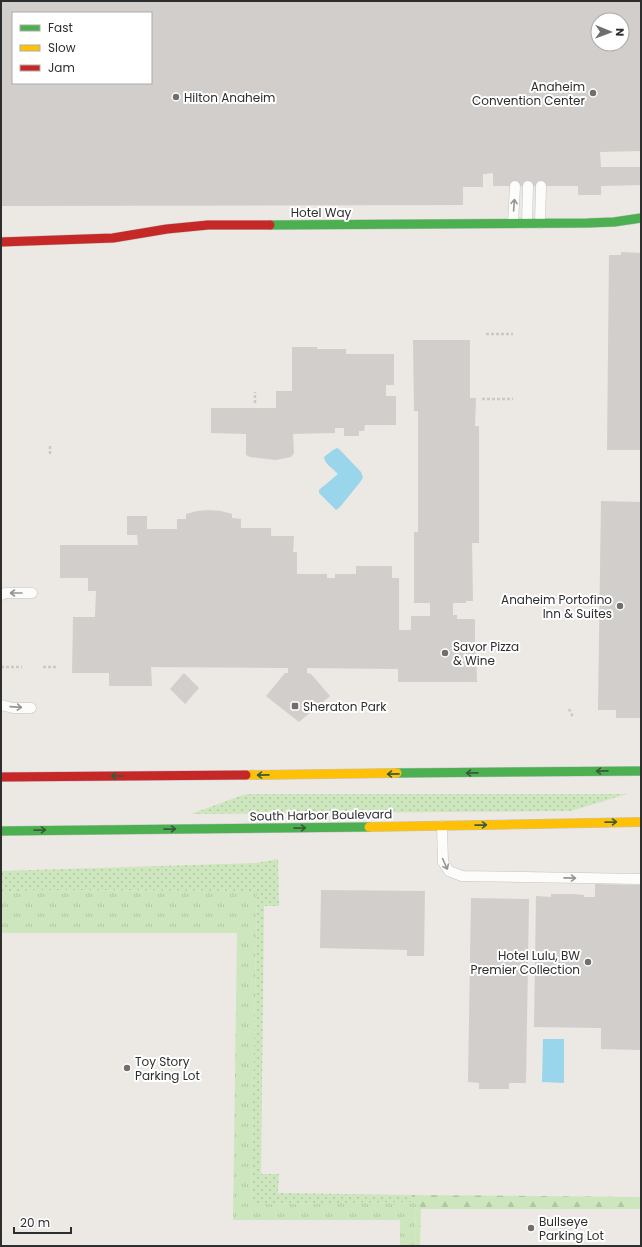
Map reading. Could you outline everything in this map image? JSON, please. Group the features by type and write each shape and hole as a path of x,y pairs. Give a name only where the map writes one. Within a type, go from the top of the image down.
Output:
{"main road":[{"name":"Hotel Way","path":"1,242 112,238 167,229 208,225 614,222 641,218"},
{"path":"1,777 641,771"},
{"name":"South Harbor Boulevard","path":"1,831 442,826 641,822"}],"lane":[{"path":"513,223 515,186"},
{"path":"528,186 528,223"},
{"path":"540,223 541,186"},
{"path":"1,595 5,593 32,593"},
{"path":"1,705 13,708 31,708"},
{"path":"442,826 443,862 448,871 462,876 641,879"}],"path":[{"path":"486,334 512,334"},
{"path":"255,392 255,404"},
{"path":"482,399 513,399"},
{"path":"50,446 50,454"},
{"path":"1,667 22,667"},
{"path":"43,667 58,667"},
{"path":"570,709 574,717"}],"green space":[{"path":"246,794 627,794 571,811 191,814"},
{"path":"278,859 279,906 264,906 261,1174 279,1174 278,1193 411,1195 416,1202 251,1204 257,891 31,890 1,894 1,871 256,863"},
{"path":"31,890 257,891 251,1204 416,1202 415,1246 400,1246 400,1220 233,1220 237,933 1,933 1,894"},
{"path":"411,1195 641,1197 641,1209 421,1209 420,1246 415,1246 416,1202"}],"water":[{"path":"337,448 361,472 363,477 336,510 319,493 319,490 338,474 328,464 324,457"},
{"path":"543,1039 564,1039 564,1083 542,1082"}],"building":[{"path":"1,1 641,1 641,151 600,152 601,167 641,167 641,185 601,186 601,195 578,195 578,186 493,186 493,173 483,174 483,187 463,187 463,205 1,206"},
{"path":"621,252 641,253 641,450 607,450 609,255 621,255"},
{"path":"413,340 470,340 470,398 476,398 475,426 479,426 479,543 472,543 473,601 466,601 466,603 453,603 453,615 457,615 457,619 475,619 477,682 398,682 398,669 307,668 307,673 311,674 330,696 299,722 266,696 285,673 288,673 288,668 151,667 152,686 109,686 109,673 72,673 73,617 95,617 96,591 88,591 88,578 60,578 60,545 138,545 137,535 127,535 127,516 147,516 147,529 177,529 177,519 186,519 186,514 197,511 221,511 232,514 232,518 241,519 241,528 271,528 271,536 294,536 293,552 297,552 297,574 327,574 327,578 335,578 335,574 356,574 356,566 392,566 392,578 399,578 399,630 411,630 411,616 430,616 430,603 414,603 414,532 418,532 418,411 414,411"},
{"path":"292,347 346,349 346,354 394,354 394,385 386,385 386,396 396,396 396,425 365,425 364,431 359,431 359,436 344,436 344,428 335,428 335,433 293,434 294,453 291,457 276,460 250,457 246,455 246,434 211,433 211,408 276,408 276,391 292,391"},
{"name":"Anaheim Portofino Inn & Suites","path":"601,501 641,502 641,718 616,718 616,710 598,710"},
{"path":"184,673 199,688 185,704 170,689"},
{"name":"Hotel Lulu, BW Premier Collection","path":"595,884 641,885 641,1050 601,1049 601,1028 534,1027 536,896 551,897 551,894 572,894 584,895 584,897 595,897"},
{"path":"321,890 425,891 424,956 407,956 407,950 320,948"},
{"name":"Hotel Lulu, BW Premier Collection","path":"471,898 529,899 526,1083 509,1083 509,1089 479,1089 479,1083 468,1082"}],"traffic: fast":[{"path":"270,225 587,223 614,222 641,218"},
{"path":"397,773 641,771"},
{"path":"1,831 369,827"}],"traffic: slow":[{"path":"246,775 397,773"},
{"path":"369,827 641,822"}],"traffic: jam":[{"path":"1,242 113,238 167,229 208,225 270,225"},
{"path":"1,777 246,775"}],"place":[{"name":"Anaheim Convention Center","path":"593,93"},
{"name":"Hilton Anaheim","path":"176,97"},
{"name":"Anaheim Portofino Inn & Suites","path":"620,606"},
{"name":"Savor Pizza & Wine","path":"445,653"},
{"name":"Sheraton Park","path":"295,706"},
{"name":"Hotel Lulu, BW Premier Collection","path":"588,962"},
{"name":"Toy Story Parking Lot","path":"127,1068"},
{"name":"Bullseye Parking Lot","path":"531,1228"}]}
